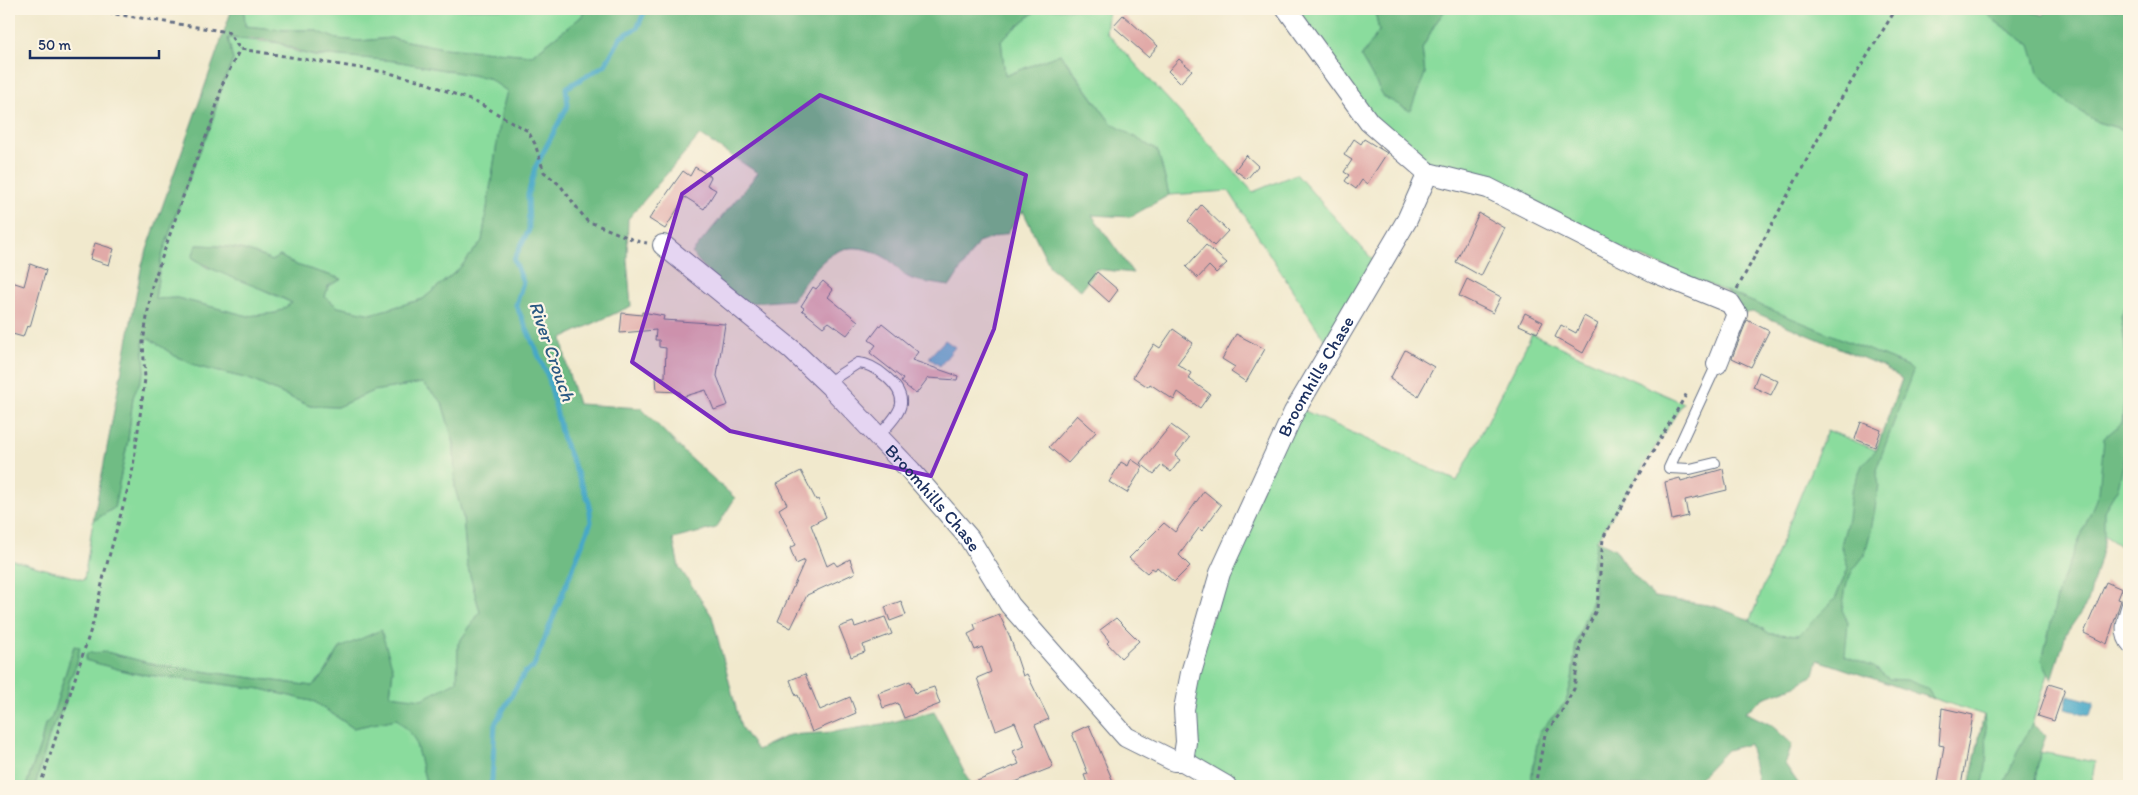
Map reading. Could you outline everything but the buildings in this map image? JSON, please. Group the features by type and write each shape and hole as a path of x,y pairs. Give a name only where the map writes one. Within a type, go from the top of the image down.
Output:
{"street":[{"path":"1287,9 1369,122 1428,173 1488,188 1654,272 1730,303 1737,314 1717,364"},
{"name":"Broomhills Chase","path":"1184,761 1186,742 1184,709 1191,673 1220,574 1294,412 1407,220 1428,173"},
{"name":"Broomhills Chase","path":"663,245 791,349 878,437 969,538 1010,605 1126,738 1174,761 1184,761 1226,786"}],"lane":[{"path":"826,383 858,364 871,366 885,376 900,394 901,403 895,416 878,437"},
{"path":"1715,463 1690,469 1669,468 1717,364"},
{"path":"2129,598 2120,624 2124,642 2129,648"}],"path":[{"path":"84,9 228,32 240,49 319,60 421,81 480,104 528,131 535,144 544,172 560,185 588,221 636,241 663,245"},
{"path":"40,786 94,623 105,571 132,474 145,379 143,342 152,286 194,165 212,125 223,83 240,49"}],"highlighted area":[{"path":"820,95 1026,175 994,329 931,476 730,431 632,362 682,194"}],"green space":[{"path":"232,9 244,9 245,26 285,30 314,30 337,39 360,41 391,38 443,48 532,55 581,17 586,9 1038,9 1001,40 1005,76 1060,54 1111,123 1158,151 1169,195 1130,217 1092,215 1133,273 1096,269 1081,290 1050,267 1023,211 1007,233 978,243 950,286 912,279 904,275 886,258 869,250 855,248 842,250 830,255 810,275 792,300 734,304 692,253 758,173 700,135 628,219 627,259 631,306 562,338 567,368 578,404 641,408 686,454 735,498 716,528 673,539 679,567 712,616 741,727 757,750 789,735 833,732 889,723 934,711 971,786 427,786 414,737 397,719 353,728 315,702 261,689 132,673 85,660 87,653 106,652 157,665 312,686 323,676 340,648 381,630 393,669 390,695 422,699 457,681 458,644 480,612 467,564 463,517 455,488 454,444 442,402 422,383 373,391 337,407 310,406 249,379 199,367 175,356 149,338 143,342 145,370 133,397 128,440 114,508 93,521 142,264","holes":["228,38 261,39 274,41 303,53 395,61 488,78 507,91 502,111 482,241 459,269 423,299 371,314 338,307 325,297 328,286 342,279 296,265 280,256 271,261 244,250 197,245 192,257 216,271 292,303 276,313 248,316 177,298 155,299 161,259 173,222 211,125 223,83 233,60"]},
{"path":"244,9 586,9 581,17 532,55 443,48 391,38 360,41 336,39 314,30 285,30 245,26"},
{"path":"1038,9 1109,9 1106,32 1253,192 1296,174 1380,268 1331,350 1229,191 1169,195 1158,151 1111,123 1061,54 1005,76 1001,40"},
{"path":"1287,9 1377,9 1375,11 1379,31 1362,57 1372,74 1425,74 1422,49 1435,24 1446,9 1988,9 1995,21 2030,45 2097,122 2129,131 2129,552 2095,529 2012,786 1969,786 1984,715 1818,660 1799,635 1770,634 1750,620 1827,430 1876,450 1907,366 1444,176 1379,123"},
{"path":"1377,9 1446,9 1435,24 1422,49 1425,74 1410,111 1384,97 1361,57 1379,31 1375,11"},
{"path":"1982,9 2020,9 2044,15 2047,9 2129,9 2129,131 2097,122 2065,101 2038,72 2030,45 1995,21"},
{"path":"228,38 279,43 297,52 318,57 329,55 395,61 488,78 507,91 502,111 482,241 459,269 423,299 371,314 338,307 325,297 328,286 342,279 296,265 280,256 271,261 244,250 197,245 192,257 206,267 235,277 292,303 276,313 248,316 177,298 155,299 161,259 173,222 211,125 223,83 233,60"},
{"path":"1726,291 1907,366 1913,371 1876,470 1879,485 1871,531 1864,556 1853,570 1847,582 1842,610 1848,622 1845,656 1874,667 1889,679 1907,680 1927,688 1934,699 1818,660 1814,674 1798,685 1764,698 1745,712 1771,725 1792,744 1785,764 1800,786 1759,786 1749,744 1727,750 1692,786 1530,786 1539,732 1566,702 1572,680 1576,643 1595,592 1592,567 1597,540 1615,549 1631,572 1654,597 1714,606 1750,620 1770,634 1799,635 1835,599 1848,568 1841,545 1848,519 1851,492 1862,465 1876,450 1902,379 1884,367 1754,312 1737,314"},
{"path":"2129,298 2129,438 2118,488 2104,511 2104,543 2088,602 2066,634 2052,680 2042,660 2059,589 2099,492 2104,438 2122,423 2127,364 2121,316"},
{"path":"1532,334 1683,403 1597,540 1592,567 1595,592 1576,643 1572,680 1566,702 1539,732 1530,786 1226,786 1183,761 1191,673 1292,405 1457,481"},
{"path":"149,338 175,356 199,367 249,379 310,406 337,407 373,391 422,383 442,402 454,444 455,488 463,517 467,564 480,612 458,644 458,681 422,700 390,695 393,669 340,648 323,676 312,686 157,665 106,652 85,660 132,673 261,689 315,702 353,728 397,719 414,737 427,786 35,786 51,730 65,704 69,682 77,663 74,646 52,717 45,724 41,743 26,786 9,786 9,559 84,580 93,521 114,508 128,440 133,397 145,370 143,342"},
{"path":"74,646 80,647 77,663 69,682 65,704 51,730 35,786 26,786 41,743 45,724 52,717"},
{"path":"1984,715 1987,751 1986,769 1982,786 1969,786"},
{"path":"2032,724 2046,736 2040,752 2034,786 2003,786 2019,748"},
{"path":"2040,752 2095,762 2091,786 2034,786"}],"water":[{"path":"945,340 955,347 940,366 930,359 930,356"},
{"path":"2068,695 2094,702 2090,715 2065,709"}],"waterway":[{"name":"River Crouch","path":"490,786 492,780 495,724 525,672 533,668 591,522 589,502 562,436 549,379 516,305 523,282 514,259 529,230 528,195 535,168 568,105 566,88 605,65 621,37 637,28 646,9"}]}
